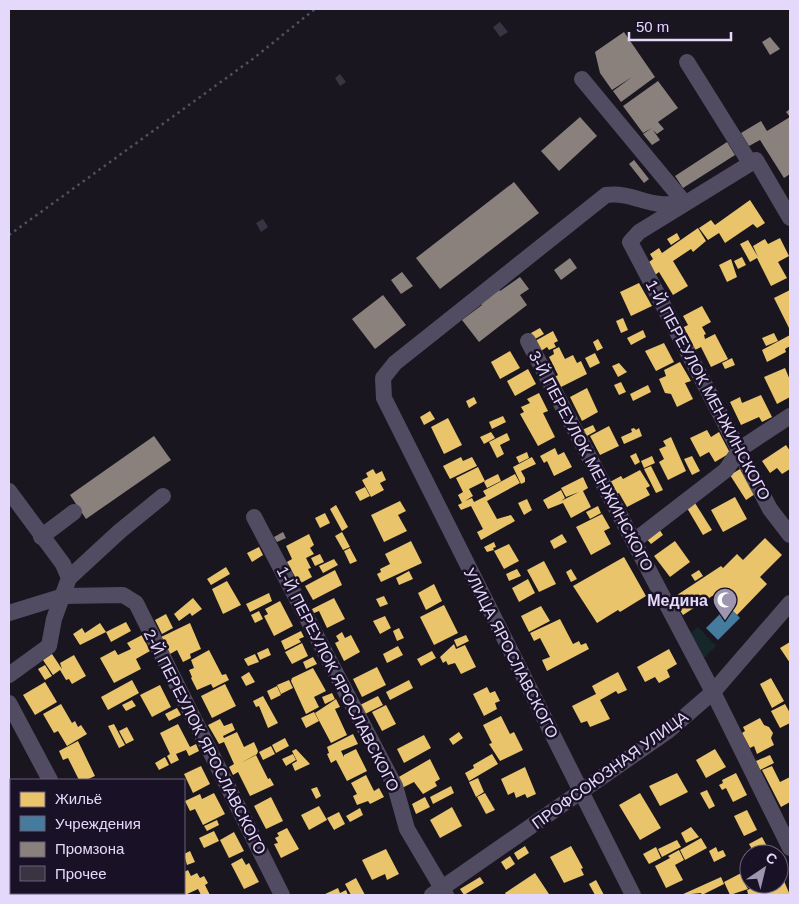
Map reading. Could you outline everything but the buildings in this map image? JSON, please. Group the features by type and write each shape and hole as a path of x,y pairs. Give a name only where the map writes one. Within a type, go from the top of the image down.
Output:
{"street":[{"path":"687,62 790,218"},
{"path":"582,79 684,202 753,162"},
{"name":"УЛИЦА ЯРОСЛАВСКОГО","path":"633,895 384,398 383,378 395,363 606,195 617,193 660,204 684,202"},
{"name":"1-Й ПЕРЕУЛОК МЕНЖИНСКОГО","path":"684,202 639,232 630,242 770,509 790,535"},
{"name":"3-Й ПЕРЕУЛОК МЕНЖИНСКОГО","path":"528,341 713,692 790,848"},
{"path":"634,541 726,470 740,449 790,416"},
{"path":"9,491 62,564 69,578"},
{"path":"9,675 49,646 54,619 69,578 120,531 163,496"},
{"path":"41,537 74,512"},
{"name":"1-Й ПЕРЕУЛОК ЯРОСЛАВСКОГО","path":"254,517 395,786 407,829 441,893"},
{"name":"2-Й ПЕРЕУЛОК ЯРОСЛАВСКОГО","path":"64,596 123,595 136,603 282,895"},
{"path":"9,613 64,596"},
{"name":"ПРОФСОЮЗНАЯ УЛИЦА","path":"441,893 668,732 713,692 790,603"},
{"path":"10,709 49,779"}],"path":[{"path":"9,236 254,58 315,9"}],"shaded area":[{"path":"698,627 716,646 700,662 686,638"}],"place":[{"name":"Медина","path":"725,621"}]}
